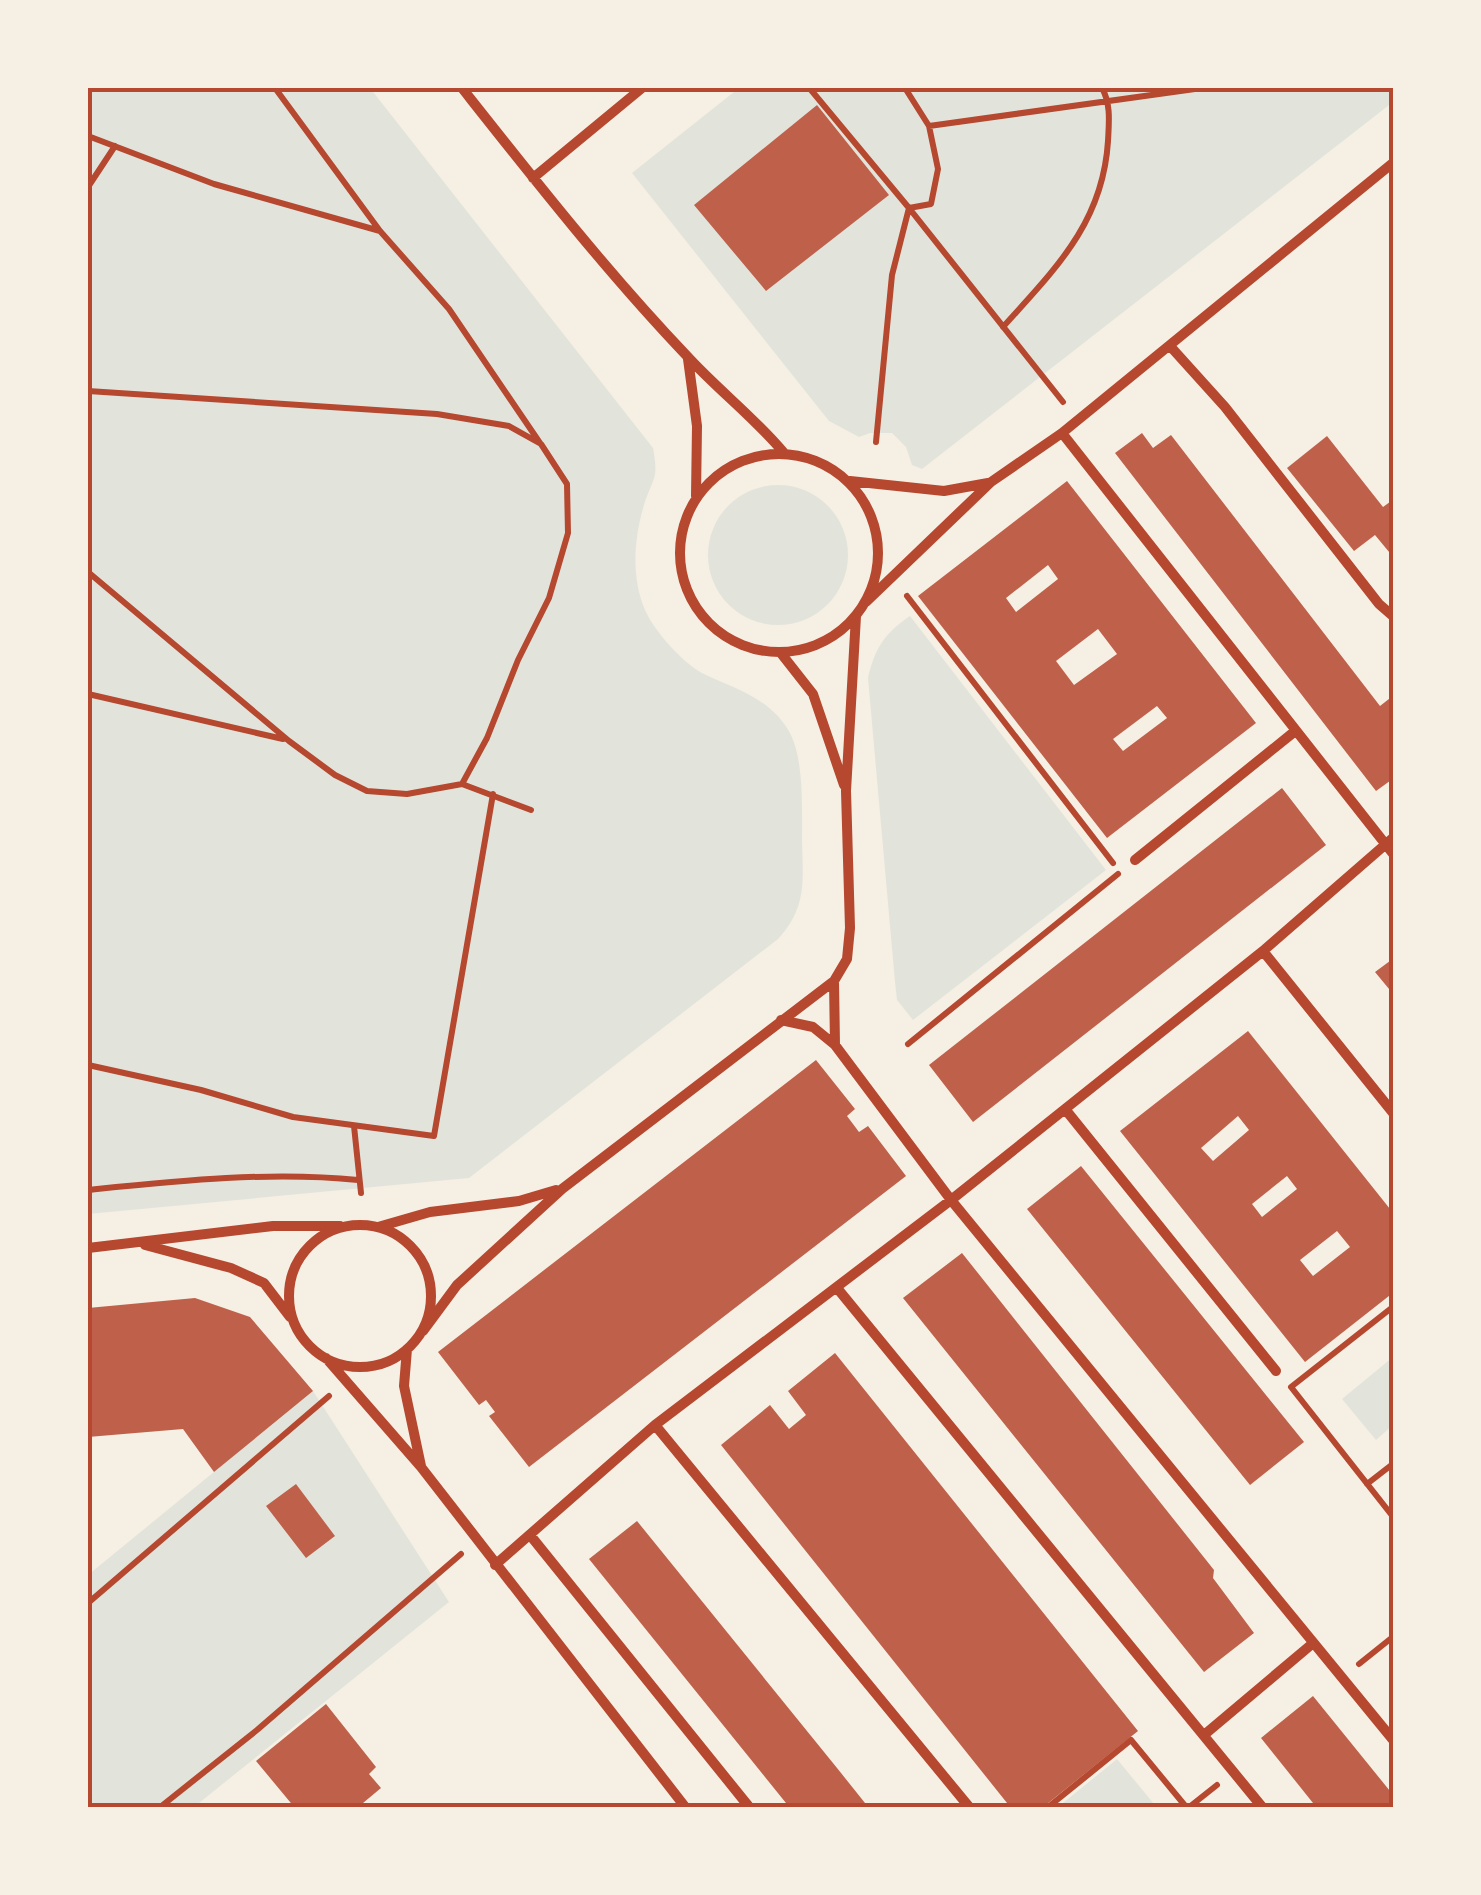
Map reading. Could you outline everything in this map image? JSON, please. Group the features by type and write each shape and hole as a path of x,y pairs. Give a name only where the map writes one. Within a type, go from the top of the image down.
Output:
{"street":[{"path":"462,88 533,178 688,358 760,425 784,453"},
{"path":"533,178 642,88"},
{"path":"991,482 944,491 850,480 811,458 784,453 750,457 720,472 696,496 683,524 679,554 684,585 699,612 721,634 749,648 780,652 810,648 832,637 991,482 1062,433 1394,162"},
{"path":"1170,346 1225,407 1379,604 1394,617"},
{"path":"688,358 697,426 696,496"},
{"path":"1062,433 1294,732 1389,841 1394,855"},
{"path":"850,480 871,516 879,544 876,574 866,602"},
{"path":"326,1358 346,1365 368,1366 407,1349 457,1285 562,1189 834,982 846,959 850,928 846,791 856,616"},
{"path":"780,652 813,694 846,791"},
{"path":"1134,860 1294,732"},
{"path":"495,1565 656,1426 952,1200 1263,951 1389,841"},
{"path":"1263,951 1394,1114"},
{"path":"834,982 836,1045"},
{"path":"781,1020 813,1027 836,1045 952,1200 1394,1741"},
{"path":"1066,1109 1276,1371"},
{"path":"88,1248 274,1226 378,1227 430,1212 519,1201 562,1189"},
{"path":"294,1321 290,1291 298,1262 309,1246 344,1226"},
{"path":"378,1227 406,1242 426,1268 431,1289 423,1331"},
{"path":"139,1244 231,1268 264,1284 313,1348 421,1467 686,1808"},
{"path":"836,1288 1263,1808"},
{"path":"407,1349 404,1386 421,1467"},
{"path":"656,1426 970,1808"},
{"path":"530,1534 750,1808"},
{"path":"1204,1735 1312,1644"}],"path":[{"path":"275,88 380,231 449,309 566,484 568,533 549,598 518,660 487,738 462,784"},
{"path":"814,88 811,90 1076,420"},
{"path":"1003,327 1072,248 1092,214 1105,179 1109,101 1102,88"},
{"path":"929,126 1202,88"},
{"path":"909,208 931,204 938,169 929,126 910,89"},
{"path":"88,136 214,184 380,231"},
{"path":"88,187 115,146"},
{"path":"876,442 892,275 909,208"},
{"path":"88,391 437,414 510,426 541,444"},
{"path":"88,572 335,776 366,792 408,794 462,784 532,810"},
{"path":"892,578 1120,872 908,1044"},
{"path":"88,694 289,741"},
{"path":"88,1065 200,1090 293,1118 434,1136 493,794"},
{"path":"354,1126 361,1193"},
{"path":"88,1190 167,1182 320,1176 358,1180"},
{"path":"1394,1306 1291,1387 1394,1518"},
{"path":"88,1604 331,1394"},
{"path":"1366,1484 1394,1463"},
{"path":"160,1808 257,1730 476,1541"},
{"path":"1341,1678 1394,1636"},
{"path":"1046,1808 1130,1740 1187,1808 1234,1772"}],"shaded area":[{"path":"88,88 370,88 653,448 655,473 641,518 636,558 641,598 655,628 689,664 775,713 795,746 801,787 802,881 799,905 787,928 778,939 469,1178 88,1214"},
{"path":"739,88 1393,88 1393,102 922,469 912,465 906,447 892,433 859,437 829,421 632,173"},
{"path":"778,485 805,490 828,505 843,528 848,555 843,582 828,605 805,620 778,625 751,620 728,605 713,582 708,555 713,528 728,505 751,490"},
{"path":"910,616 1106,870 913,1020 897,1000 868,678 882,642"},
{"path":"1393,1357 1393,1425 1376,1440 1342,1399"},
{"path":"313,1391 449,1602 194,1807 88,1808 88,1575"},
{"path":"1117,1759 1154,1804 1058,1807"}],"building":[{"path":"817,105 889,195 766,291 694,205"},
{"path":"1142,433 1153,448 1171,435 1380,706 1394,695 1394,778 1376,791 1115,453"},
{"path":"1327,436 1383,507 1394,499 1394,558 1375,535 1354,551 1287,468"},
{"path":"1067,481 1256,723 1107,838 918,596","holes":["1048,565 1058,579 1016,612 1006,598","1098,629 1117,654 1074,685 1056,661","1157,706 1167,718 1123,751 1113,739"]},
{"path":"1282,788 1326,845 973,1122 929,1065"},
{"path":"1394,958 1394,995 1375,972"},
{"path":"1248,1031 1394,1214 1394,1292 1305,1362 1120,1131","holes":["1238,1116 1249,1130 1213,1161 1201,1148","1287,1176 1297,1189 1262,1217 1252,1204","1337,1231 1350,1247 1313,1276 1300,1260"]},
{"path":"816,1060 855,1109 847,1116 859,1132 868,1126 906,1176 529,1467 489,1416 495,1412 486,1400 479,1405 438,1352"},
{"path":"1081,1166 1304,1442 1250,1485 1027,1209"},
{"path":"962,1253 1214,1570 1213,1578 1254,1633 1204,1672 903,1298"},
{"path":"195,1298 250,1317 313,1391 214,1472 183,1429 88,1437 88,1308"},
{"path":"835,1353 1138,1731 1042,1808 1011,1808 721,1445 770,1405 789,1429 806,1415 788,1391"},
{"path":"296,1484 335,1536 306,1558 266,1506"},
{"path":"637,1521 869,1808 790,1808 589,1559"},
{"path":"1313,1696 1394,1796 1394,1808 1317,1808 1261,1738"},
{"path":"326,1704 376,1767 369,1774 381,1788 357,1808 295,1808 256,1761"}]}
